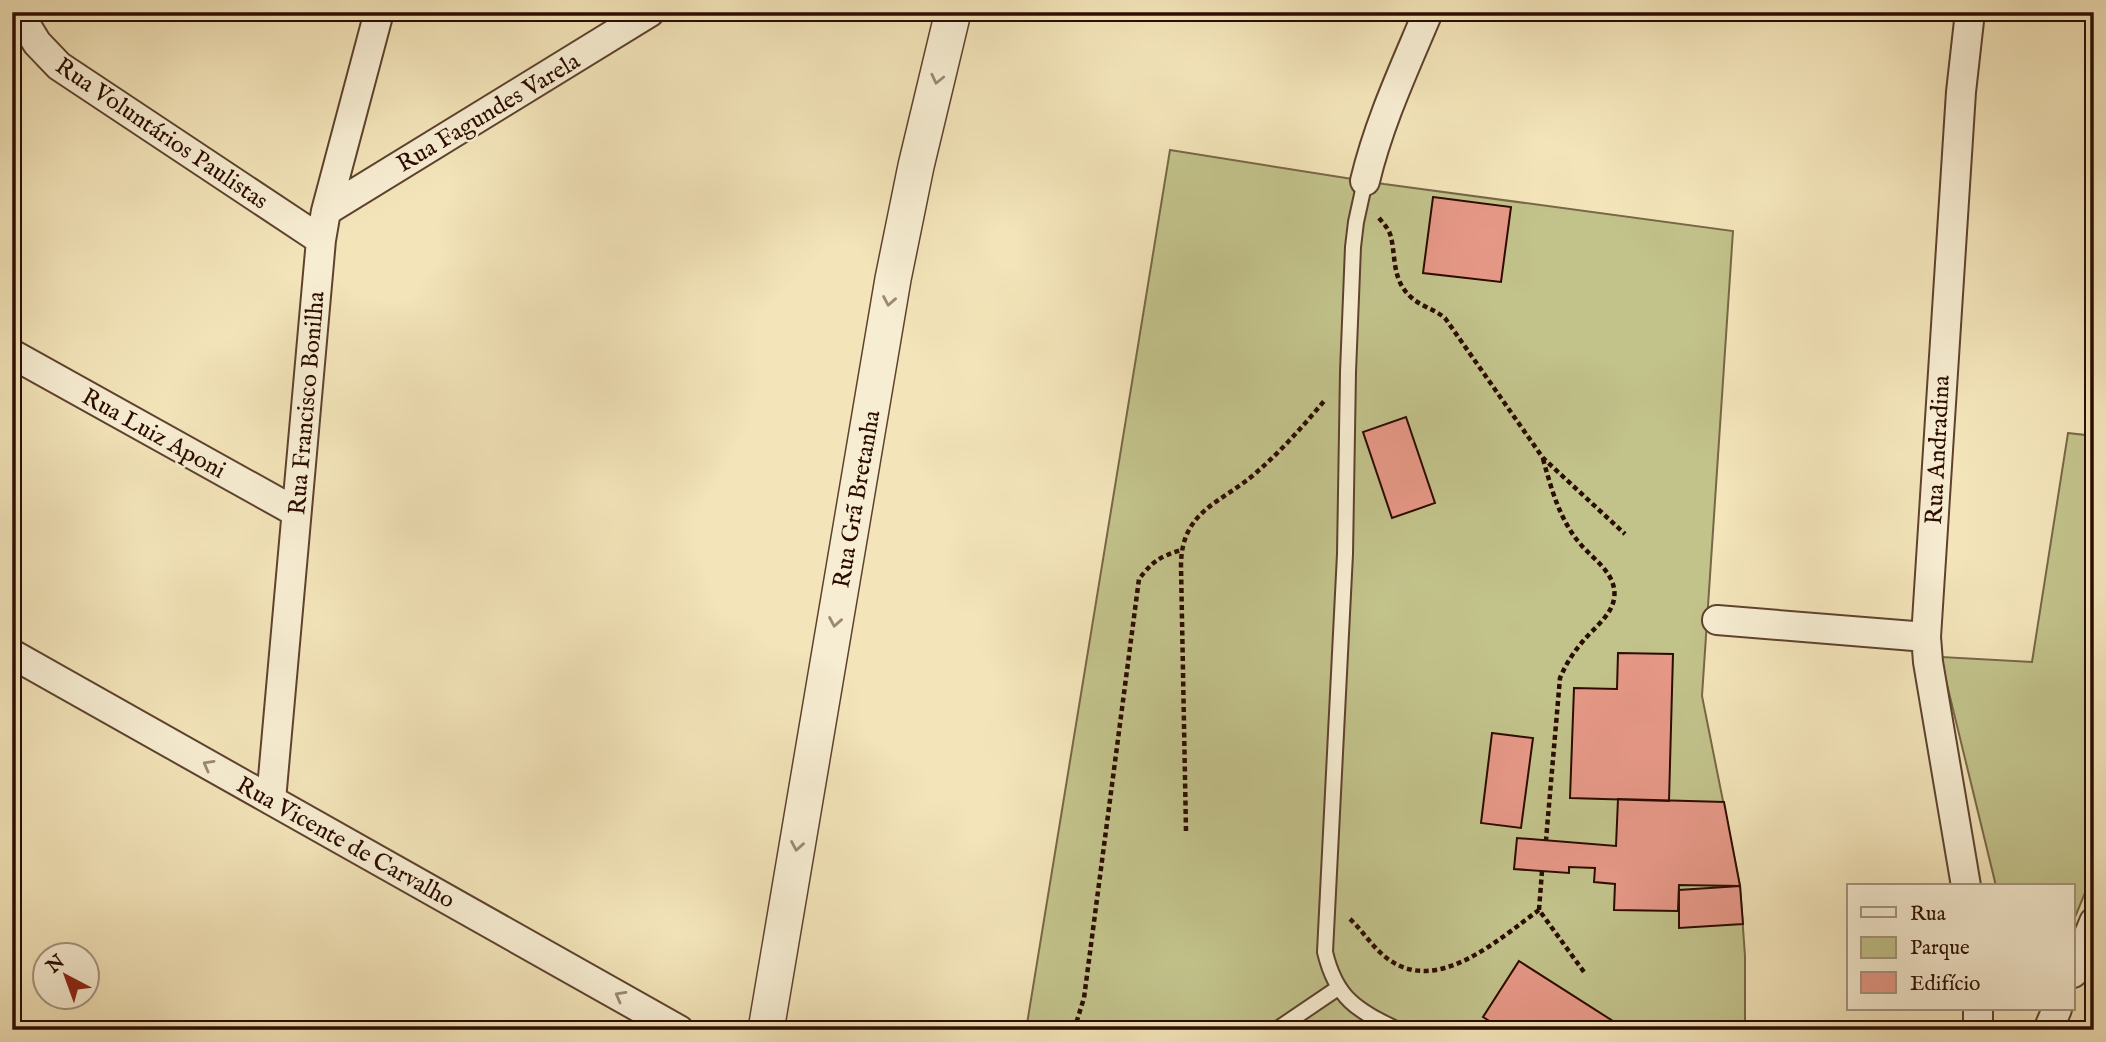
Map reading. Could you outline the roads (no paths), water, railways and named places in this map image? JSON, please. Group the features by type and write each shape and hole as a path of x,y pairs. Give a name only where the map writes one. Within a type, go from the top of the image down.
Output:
{"street":[{"name":"Rua Francisco Bonilha","path":"271,800 321,240 326,211 379,12"},
{"name":"Rua Fagundes Varela","path":"326,211 650,12"},
{"name":"Rua Grã Bretanha","path":"766,1030 893,279 916,166 953,12"},
{"path":"1363,191 1372,151 1383,120 1428,12"},
{"name":"Rua Andradina","path":"1966,884 1926,637 1961,92 1970,12"},
{"name":"Rua Voluntários Paulistas","path":"22,14 37,43 59,66 321,240"},
{"name":"Rua Luiz Aponi","path":"12,354 296,512"},
{"path":"1717,620 1926,637"},
{"name":"Rua Vicente de Carvalho","path":"12,654 679,1030"},
{"path":"2076,961 2094,922"},
{"path":"1978,1010 1978,1030"},
{"path":"2049,1030 2057,1010"}],"lane":[{"path":"1363,191 1353,247 1345,554 1325,952 1338,988 1363,1013 1398,1030"},
{"path":"1279,1028 1338,988"}]}
